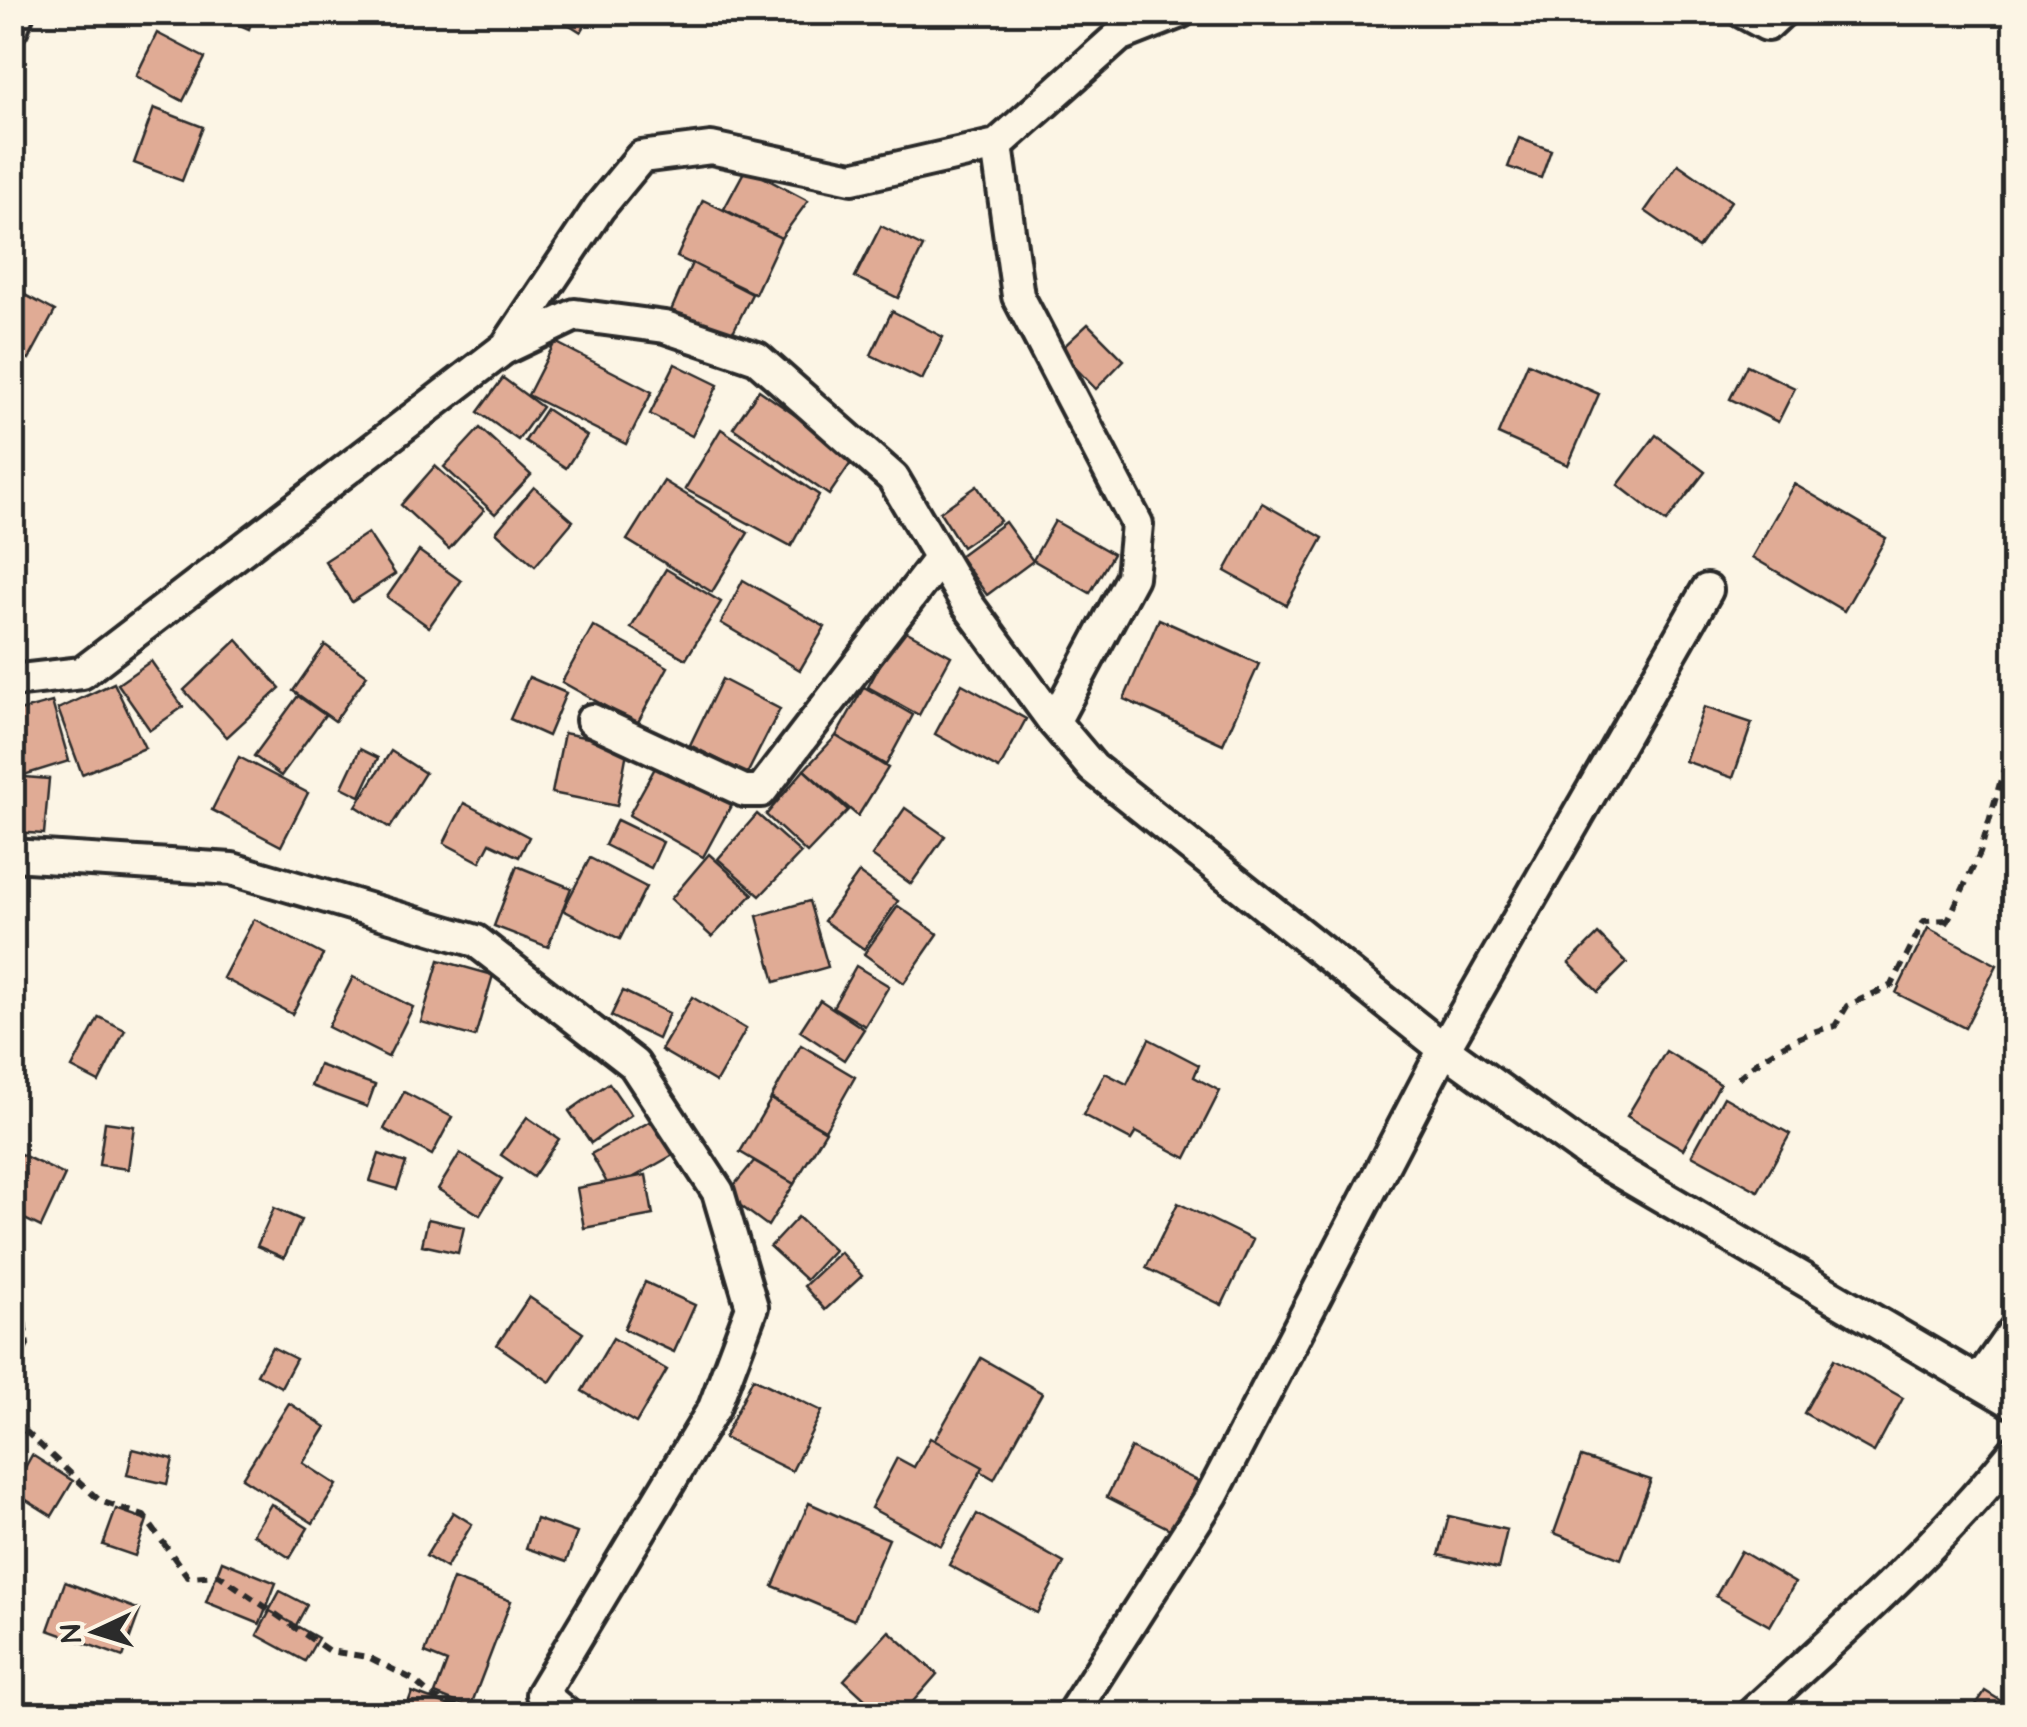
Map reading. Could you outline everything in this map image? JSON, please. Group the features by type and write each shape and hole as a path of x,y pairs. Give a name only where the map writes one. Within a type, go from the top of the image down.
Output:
{"street":[{"path":"12,28 18,12"},
{"path":"506,347 599,208 641,157 711,148 852,178 997,145 1119,36 1180,12"},
{"path":"1743,12 1768,26 1781,12"},
{"path":"997,145 1018,296 1137,524 1132,577 1054,722"},
{"path":"12,682 82,674 506,347 576,315 665,326 757,358 894,478 968,605 1092,768 1444,1049 1588,1153 2014,1403"},
{"path":"592,720 744,790 761,792 940,558"},
{"path":"1072,1714 1212,1495 1444,1049 1707,590"},
{"path":"12,855 232,869 476,941 634,1064 718,1192 752,1307 714,1408 538,1704 566,1714"},
{"path":"1978,1381 2014,1331"},
{"path":"1752,1714 1862,1612 1984,1490 2014,1452"}],"path":[{"path":"1738,1078 1758,1060 1810,1032 1835,1026 1847,1006 1892,985 1924,921 1947,922 1980,853 2014,734"},
{"path":"12,1253 17,1259 27,1344 12,1374"},
{"path":"12,1398 19,1425 100,1501 144,1516 188,1577 218,1575 329,1651 368,1657 412,1679 434,1698 493,1714"}],"building":[{"path":"210,12 255,12 249,29"},
{"path":"549,12 593,12 581,32"},
{"path":"157,33 205,58 183,101 136,76"},
{"path":"154,108 203,127 182,181 134,163"},
{"path":"1519,138 1551,150 1541,178 1508,167"},
{"path":"1678,164 1731,201 1698,248 1645,211"},
{"path":"746,168 808,201 781,238 724,209"},
{"path":"703,200 781,238 755,294 677,257"},
{"path":"881,226 923,247 898,298 855,277"},
{"path":"692,263 752,294 731,336 670,313"},
{"path":"12,288 55,311 29,359 12,350"},
{"path":"892,311 943,337 922,380 871,355"},
{"path":"1088,324 1124,360 1096,389 1059,351"},
{"path":"555,342 652,392 626,444 528,395"},
{"path":"1528,363 1599,394 1568,465 1498,434"},
{"path":"675,364 718,385 692,436 650,414"},
{"path":"1747,365 1795,388 1778,422 1730,399"},
{"path":"503,378 542,407 518,440 478,412"},
{"path":"759,390 855,457 829,495 733,428"},
{"path":"546,409 587,436 566,468 525,441"},
{"path":"480,428 531,475 495,514 444,467"},
{"path":"721,429 819,495 791,546 685,489"},
{"path":"1656,435 1705,472 1666,522 1618,485"},
{"path":"435,466 484,510 449,549 401,505"},
{"path":"664,481 748,533 712,592 627,540"},
{"path":"1794,484 1886,538 1844,611 1752,557"},
{"path":"977,486 1000,521 962,547 940,512"},
{"path":"534,487 573,521 535,566 496,532"},
{"path":"1262,503 1323,538 1286,605 1225,571"},
{"path":"1055,521 1113,554 1090,593 1033,560"},
{"path":"1005,522 1033,561 987,595 959,556"},
{"path":"368,533 395,574 352,602 325,561"},
{"path":"419,551 461,581 429,627 387,597"},
{"path":"666,569 721,602 686,659 631,628"},
{"path":"743,580 825,627 800,670 721,623"},
{"path":"1159,619 1259,664 1223,744 1124,699"},
{"path":"593,626 668,667 637,724 562,682"},
{"path":"900,628 951,656 919,715 868,687"},
{"path":"237,640 280,688 227,737 184,690"},
{"path":"325,645 367,675 335,721 293,691"},
{"path":"151,661 183,707 150,730 118,684"},
{"path":"529,677 566,693 548,736 510,719"},
{"path":"722,679 780,709 747,774 690,745"},
{"path":"114,683 145,748 82,774 58,709"},
{"path":"962,684 1026,719 999,769 935,734"},
{"path":"864,687 913,715 886,765 836,736"},
{"path":"298,696 325,715 281,776 254,756"},
{"path":"52,702 69,761 24,775 12,736 12,713"},
{"path":"1704,707 1752,723 1733,778 1685,761"},
{"path":"564,733 628,746 617,806 552,793"},
{"path":"836,736 888,768 858,816 804,770"},
{"path":"360,749 378,758 360,796 342,787"},
{"path":"391,751 425,773 390,828 356,806"},
{"path":"239,757 308,793 281,846 212,810"},
{"path":"660,759 734,800 703,857 629,815"},
{"path":"804,770 848,810 807,853 766,815"},
{"path":"12,776 49,779 44,834 12,832"},
{"path":"464,803 529,837 519,857 490,843 480,862 444,843"},
{"path":"905,808 945,836 911,884 872,856"},
{"path":"757,814 801,853 760,896 718,859"},
{"path":"617,820 663,842 651,868 605,845"},
{"path":"709,854 753,894 712,937 671,899"},
{"path":"590,858 646,887 620,939 563,910"},
{"path":"517,866 571,888 548,947 494,926"},
{"path":"859,873 898,901 864,949 824,921"},
{"path":"809,901 828,967 775,982 757,916"},
{"path":"898,906 938,934 904,983 864,954"},
{"path":"254,919 323,955 292,1014 223,978"},
{"path":"1928,928 1997,965 1965,1028 1896,993"},
{"path":"1598,934 1627,963 1598,992 1569,963"},
{"path":"439,960 493,975 475,1037 421,1022"},
{"path":"856,966 889,986 865,1026 833,1007"},
{"path":"353,977 413,1007 388,1057 328,1027"},
{"path":"623,991 669,1013 658,1039 611,1016"},
{"path":"692,997 746,1029 716,1082 661,1050"},
{"path":"820,1000 864,1029 844,1060 800,1031"},
{"path":"12,1001 24,1005 13,1037 12,1037"},
{"path":"99,1017 125,1030 99,1082 72,1068"},
{"path":"1149,1039 1199,1065 1194,1077 1220,1091 1186,1158 1136,1132 1131,1140 1083,1115 1105,1073 1127,1084"},
{"path":"801,1045 855,1077 825,1130 771,1098"},
{"path":"1666,1051 1720,1084 1683,1149 1627,1116"},
{"path":"319,1065 375,1085 367,1107 311,1086"},
{"path":"609,1083 631,1115 591,1143 569,1111"},
{"path":"404,1092 452,1117 432,1155 384,1129"},
{"path":"1724,1097 1790,1134 1758,1191 1692,1155"},
{"path":"771,1099 826,1131 794,1184 740,1152"},
{"path":"527,1117 559,1139 533,1177 501,1155"},
{"path":"653,1120 673,1155 611,1190 591,1154"},
{"path":"105,1122 134,1126 128,1169 99,1165"},
{"path":"16,1152 65,1175 41,1227 12,1213 12,1160"},
{"path":"460,1153 502,1179 480,1215 438,1189"},
{"path":"379,1154 406,1163 397,1189 370,1181"},
{"path":"754,1161 794,1184 768,1226 726,1195"},
{"path":"646,1175 653,1215 584,1228 577,1188"},
{"path":"1178,1203 1253,1240 1222,1305 1146,1268"},
{"path":"274,1208 301,1220 284,1258 257,1246"},
{"path":"798,1217 834,1250 806,1280 770,1247"},
{"path":"428,1219 464,1227 458,1253 422,1245"},
{"path":"840,1252 862,1276 825,1310 804,1286"},
{"path":"645,1282 695,1305 674,1352 624,1329"},
{"path":"529,1297 583,1333 550,1382 497,1345"},
{"path":"613,1338 667,1370 636,1423 582,1391"},
{"path":"272,1347 296,1359 281,1387 257,1374"},
{"path":"981,1358 1042,1393 994,1479 933,1443"},
{"path":"1834,1359 1903,1398 1874,1452 1804,1413"},
{"path":"753,1378 822,1411 792,1471 724,1438"},
{"path":"289,1403 326,1427 303,1463 337,1485 313,1523 242,1478"},
{"path":"930,1438 983,1467 941,1546 871,1508 897,1458 914,1467"},
{"path":"1131,1448 1198,1481 1174,1531 1107,1497"},
{"path":"133,1449 173,1459 167,1484 127,1475"},
{"path":"32,1455 73,1481 52,1516 12,1491"},
{"path":"1581,1457 1651,1480 1621,1559 1554,1533"},
{"path":"809,1503 889,1539 854,1620 773,1586"},
{"path":"271,1504 308,1528 290,1558 253,1534"},
{"path":"116,1509 147,1520 135,1556 103,1545"},
{"path":"453,1512 472,1524 446,1568 426,1556"},
{"path":"977,1514 1064,1563 1037,1613 949,1565"},
{"path":"1449,1516 1507,1530 1498,1569 1439,1555"},
{"path":"536,1519 577,1533 566,1562 526,1548"},
{"path":"1741,1551 1795,1583 1770,1626 1716,1596"},
{"path":"222,1561 276,1583 260,1624 206,1602"},
{"path":"453,1579 511,1601 470,1708 435,1694 447,1662 425,1653"},
{"path":"65,1582 140,1610 123,1657 48,1630"},
{"path":"280,1591 307,1605 295,1627 268,1613"},
{"path":"270,1611 318,1638 305,1661 257,1635"},
{"path":"889,1631 937,1674 902,1714 881,1714 844,1680"},
{"path":"1985,1691 2014,1709 2014,1714 1970,1714"},
{"path":"412,1692 471,1714 404,1714"},
{"path":"267,1704 292,1714 262,1714"}]}
